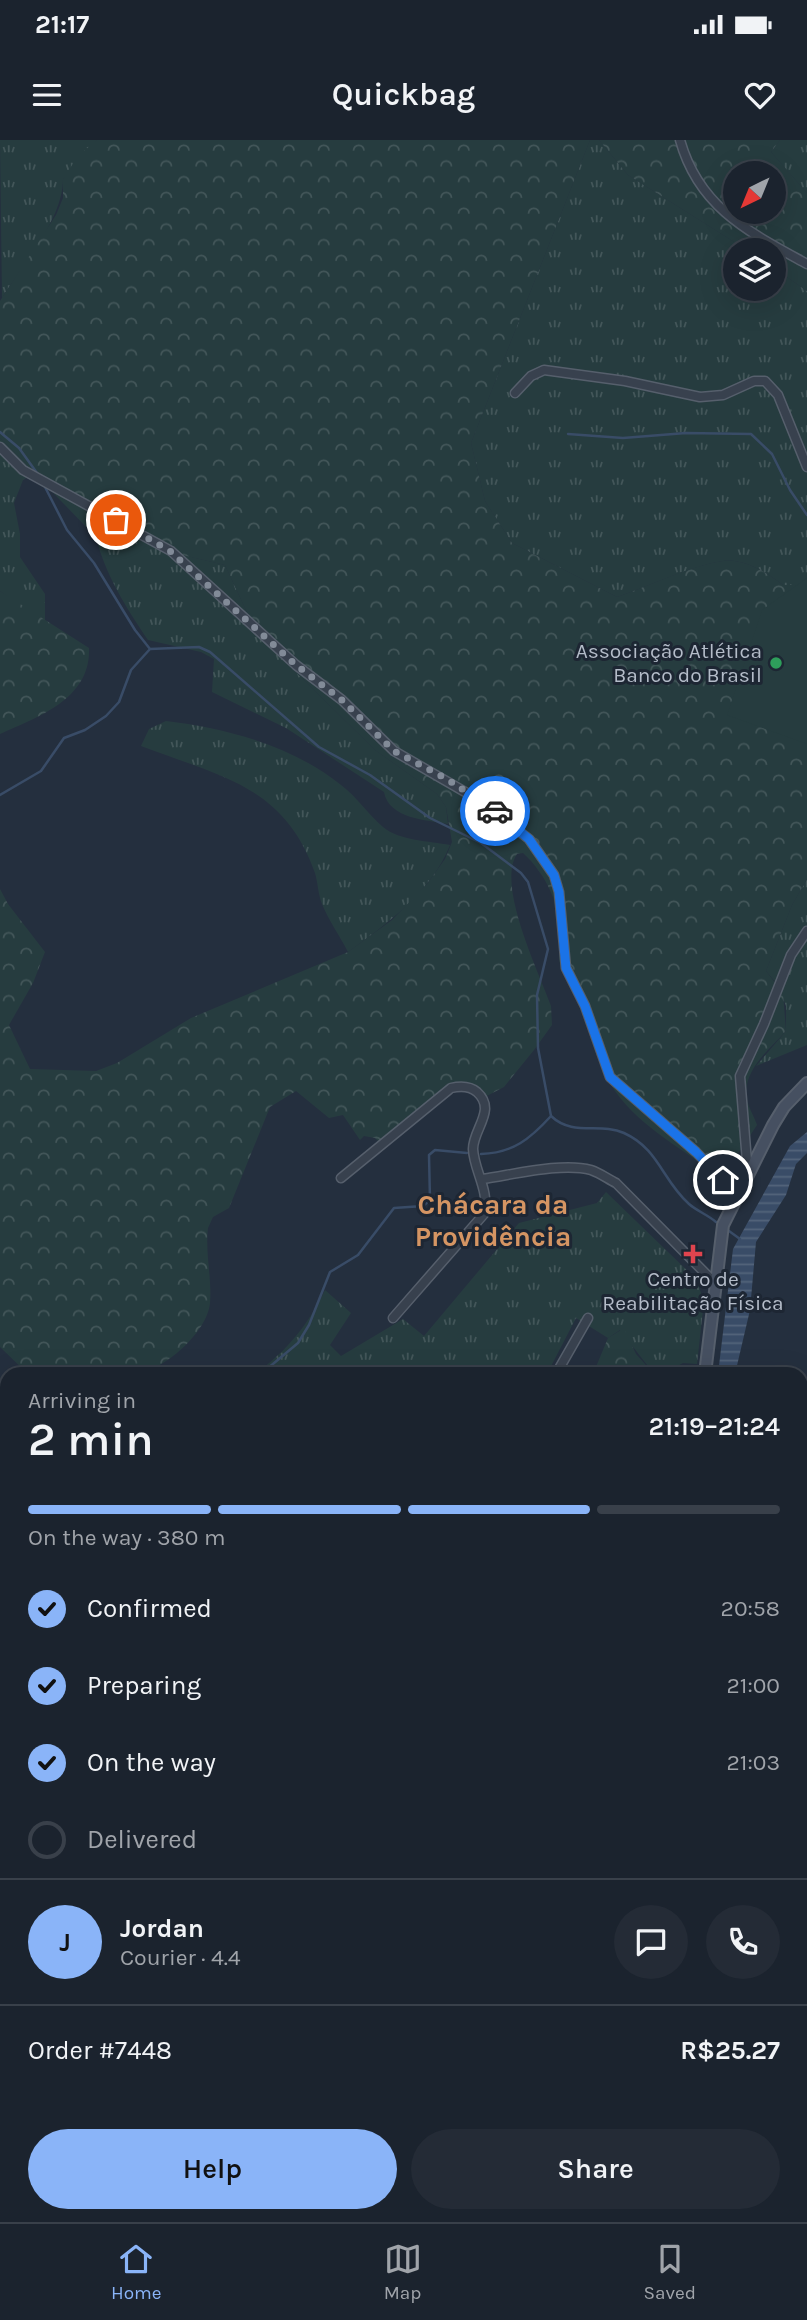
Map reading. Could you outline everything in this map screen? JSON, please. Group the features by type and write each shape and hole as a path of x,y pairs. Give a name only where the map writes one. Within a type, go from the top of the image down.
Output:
{"street":[{"path":"680,140 686,162 697,183 721,210 807,264"},
{"path":"515,393 531,376 544,370 625,381 700,397 723,395 754,381 765,382 778,395 807,467"},
{"path":"0,447 34,477 137,530 170,551 296,665 342,700 394,751 479,800 529,839 554,875 559,892 566,968 585,1006 605,1069 616,1085 696,1152 737,1194"},
{"path":"748,1176 740,1076 791,955 807,930"},
{"path":"706,1367 715,1283 720,1262 721,1231 737,1194 784,1107 807,1083"},
{"path":"341,1178 451,1088 458,1086 478,1093 486,1107 473,1147 486,1206 480,1221 393,1318"},
{"path":"481,1179 562,1169 581,1169 600,1174 616,1183 715,1283"},
{"path":"560,1367 588,1318"}],"green space":[{"path":"0,140 97,140 63,179 61,194 49,225 2,298"},
{"path":"97,140 590,140 471,443 485,501 512,543 617,597 684,572 723,561 747,564 783,585 799,585 807,577 807,879 792,905 766,971 783,993 786,1031 760,1058 750,1074 746,1096 757,1125 722,1178 637,1116 608,1080 576,992 560,964 560,926 551,891 539,871 523,853 517,854 512,868 515,907 551,1006 552,1025 504,1087 481,1099 467,1092 449,1092 383,1146 375,1138 364,1136 360,1140 343,1115 329,1118 296,1091 270,1107 229,1208 213,1217 208,1228 210,1303 207,1314 193,1338 171,1358 155,1367 21,1367 0,1347 0,889 8,904 45,952 33,983 9,1025 30,1069 96,1071 117,1063 191,1018 348,952 392,920 427,884 445,859 452,842 446,807 437,794 375,750 257,634 225,565 93,534 0,438 0,301 56,215 63,198 63,179 78,156"},
{"path":"590,140 599,140 628,175 728,238 723,238 723,301 786,301 786,276 807,291 807,577 799,585 783,585 747,564 723,561 684,572 617,597 512,543 485,501 471,443"},
{"path":"599,140 780,140 771,152 779,161 723,161 723,224 786,224 786,169 807,193 807,291 786,276 786,238 728,238 628,175"},
{"path":"780,140 807,140 807,193 786,169 786,161 779,161 771,152"},
{"path":"0,438 34,473 23,480 14,503 20,534 20,557 45,594 45,623 0,591"},
{"path":"95,534 225,565 257,634 375,750 437,794 446,807 448,824 401,813 387,801 384,792 286,728 212,692 214,659 201,652 148,640 131,615 104,563"},
{"name":"Associação Atlética Banco do Brasil","path":"807,578 807,744 727,715 762,610"},
{"path":"0,591 89,648 87,666 72,693 45,713 0,734"},
{"path":"166,721 235,734 280,749 302,760 341,785 390,832 406,838 450,845 442,862 407,905 348,952 322,904 315,873 302,844 286,820 267,802 246,788 197,766 141,746 149,729"},
{"path":"807,879 807,1045 756,1066 786,1031 786,1006 777,984 766,971 792,905"},
{"path":"606,1192 696,1279 704,1301 697,1364 649,1367 620,1330 608,1338 576,1318 551,1367 264,1367 296,1336 325,1290 351,1313 330,1345 341,1356 403,1319 424,1336 519,1223 597,1203"},
{"path":"621,1330 626,1332 636,1354 648,1367 596,1367 608,1338"}],"water":[{"path":"807,1132 807,1153 796,1164 786,1195 756,1242 750,1310 737,1367 719,1367 733,1249 790,1146"}],"waterway":[{"path":"0,432 19,448 37,473"},
{"path":"568,434 623,438 686,433 751,434 772,454 790,490 807,515"},
{"path":"44,485 67,530 94,563 135,630 150,649 199,647 210,652 319,747 370,775 430,818 481,843 521,873 528,882 548,949 537,995 538,1048 551,1116 568,1126 615,1130 636,1140 653,1156 680,1195 716,1222"},
{"path":"0,795 41,771 64,738 85,730 106,716 119,702 131,670 150,649"},
{"path":"481,1154 512,1148 536,1132 551,1116"},
{"path":"269,1367 298,1343 309,1325 330,1272 358,1255 394,1208 423,1206 430,1200 429,1155 435,1150 467,1153"},
{"path":"729,1231 740,1239"}],"way so far":[{"path":"116,520 170,551 296,665 342,700 394,751 447,779 495,811"}],"place":[{"name":"Associação Atlética Banco do Brasil","path":"776,663"},
{"name":"Centro de Reabilitação Física","path":"693,1254"}],"district":[{"name":"Chácara da Providência","path":"493,1220"}],"route":[{"path":"495,811 529,839 554,875 559,892 562,950 566,968 585,1006 605,1069 622,1091 659,1119 723,1180"}]}
